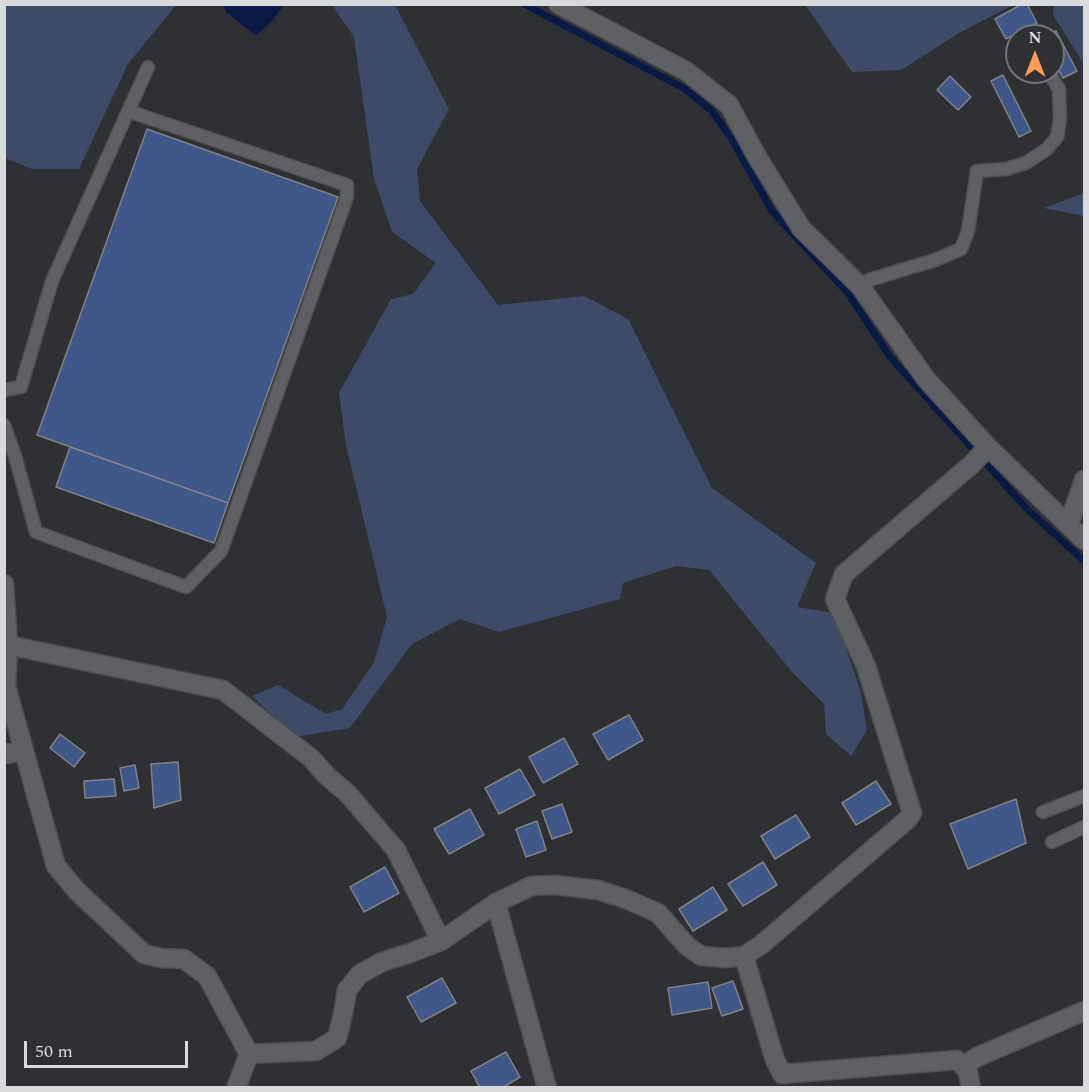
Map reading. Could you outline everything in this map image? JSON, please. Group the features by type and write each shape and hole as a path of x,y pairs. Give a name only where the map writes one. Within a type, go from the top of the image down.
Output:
{"street":[{"path":"558,4 686,71 729,105 756,155 801,228 860,286 981,455 1069,524 1084,540"},
{"path":"249,1054 316,1051 337,1038 347,990 360,974 382,962 441,941 496,903 531,886 555,885 598,890 626,899 658,913 687,946 701,956 726,958 744,956 761,945 908,819 912,813 866,666 835,599 844,574 981,455"},
{"path":"1069,524 1084,480"},
{"path":"4,584 8,645 6,686 56,866 77,891 144,954 161,958 184,959 207,976 249,1054 236,1088"},
{"path":"8,645 224,690 311,758 348,794 376,826 396,850 441,941"},
{"path":"4,753 23,750"},
{"path":"496,903 547,1088"},
{"path":"744,956 775,1060 777,1081 957,1060 967,1068 971,1088"},
{"path":"963,1065 1084,1011"}],"lane":[{"path":"4,390 21,387 52,281 148,67"},
{"path":"860,286 869,280 935,260 961,249 968,231 977,171 1006,169 1026,163 1047,149 1057,137 1060,120 1059,89 1056,84"},
{"path":"4,425 36,532 186,587 221,551 347,197 347,185 128,111"},
{"path":"1043,812 1084,796"},
{"path":"1052,842 1084,827"}],"shaded area":[{"path":"226,4 284,5 272,21 256,36 226,12 224,7"},
{"path":"4,5 176,5 128,64 79,169 32,169 5,158"},
{"path":"332,5 395,5 449,109 417,169 420,201 498,305 584,296 628,319 712,488 816,563 797,607 834,613 861,692 867,730 851,756 826,734 824,704 792,672 709,570 676,566 623,583 620,599 499,632 460,619 412,644 350,728 295,737 252,696 278,685 326,714 342,709 374,662 387,617 346,445 339,393 391,299 413,294 436,263 392,232 374,179 354,37"},
{"path":"805,5 1013,5 959,33 901,70 852,72"},
{"path":"1054,5 1084,5 1084,60 1082,61 1065,34 1065,24 1059,24 1053,15"},
{"path":"1084,193 1084,216 1044,208"}],"building":[{"path":"1022,4 1027,4 1037,23 1005,24 1005,37 995,19"},
{"path":"1065,48 1077,71 1065,77"},
{"path":"1003,75 1005,84 1008,84 1031,131 1019,137 991,81"},
{"path":"950,76 971,97 958,110 937,90"},
{"path":"147,129 338,197 228,503 37,435"},
{"path":"70,447 228,503 214,543 56,487"},
{"path":"629,715 643,740 608,760 593,734"},
{"path":"60,734 85,753 74,767 50,748"},
{"path":"564,738 578,764 543,783 529,757"},
{"path":"178,762 181,800 154,808 151,764"},
{"path":"135,765 139,788 124,791 120,768"},
{"path":"520,769 535,795 499,814 485,788"},
{"path":"114,779 116,796 85,798 84,781"},
{"path":"876,781 891,804 856,825 842,803"},
{"path":"1016,799 1026,843 968,869 950,824"},
{"path":"562,804 572,832 552,839 542,811"},
{"path":"470,809 484,835 449,854 434,829"},
{"path":"796,815 810,837 775,859 761,836"},
{"path":"537,821 546,850 526,857 516,829"},
{"path":"763,862 777,885 743,906 728,884"},
{"path":"385,867 399,893 364,912 350,887"},
{"path":"713,887 727,910 693,931 679,909"},
{"path":"442,978 456,1003 421,1022 407,997"},
{"path":"733,981 743,1009 722,1016 712,988"},
{"path":"708,982 712,1008 672,1015 668,988"},
{"path":"506,1052 520,1077 502,1088 480,1088 471,1071"}],"waterway":[{"path":"524,4 685,89 711,110 731,138 772,211 847,292 890,357 1027,509 1084,561"}]}
